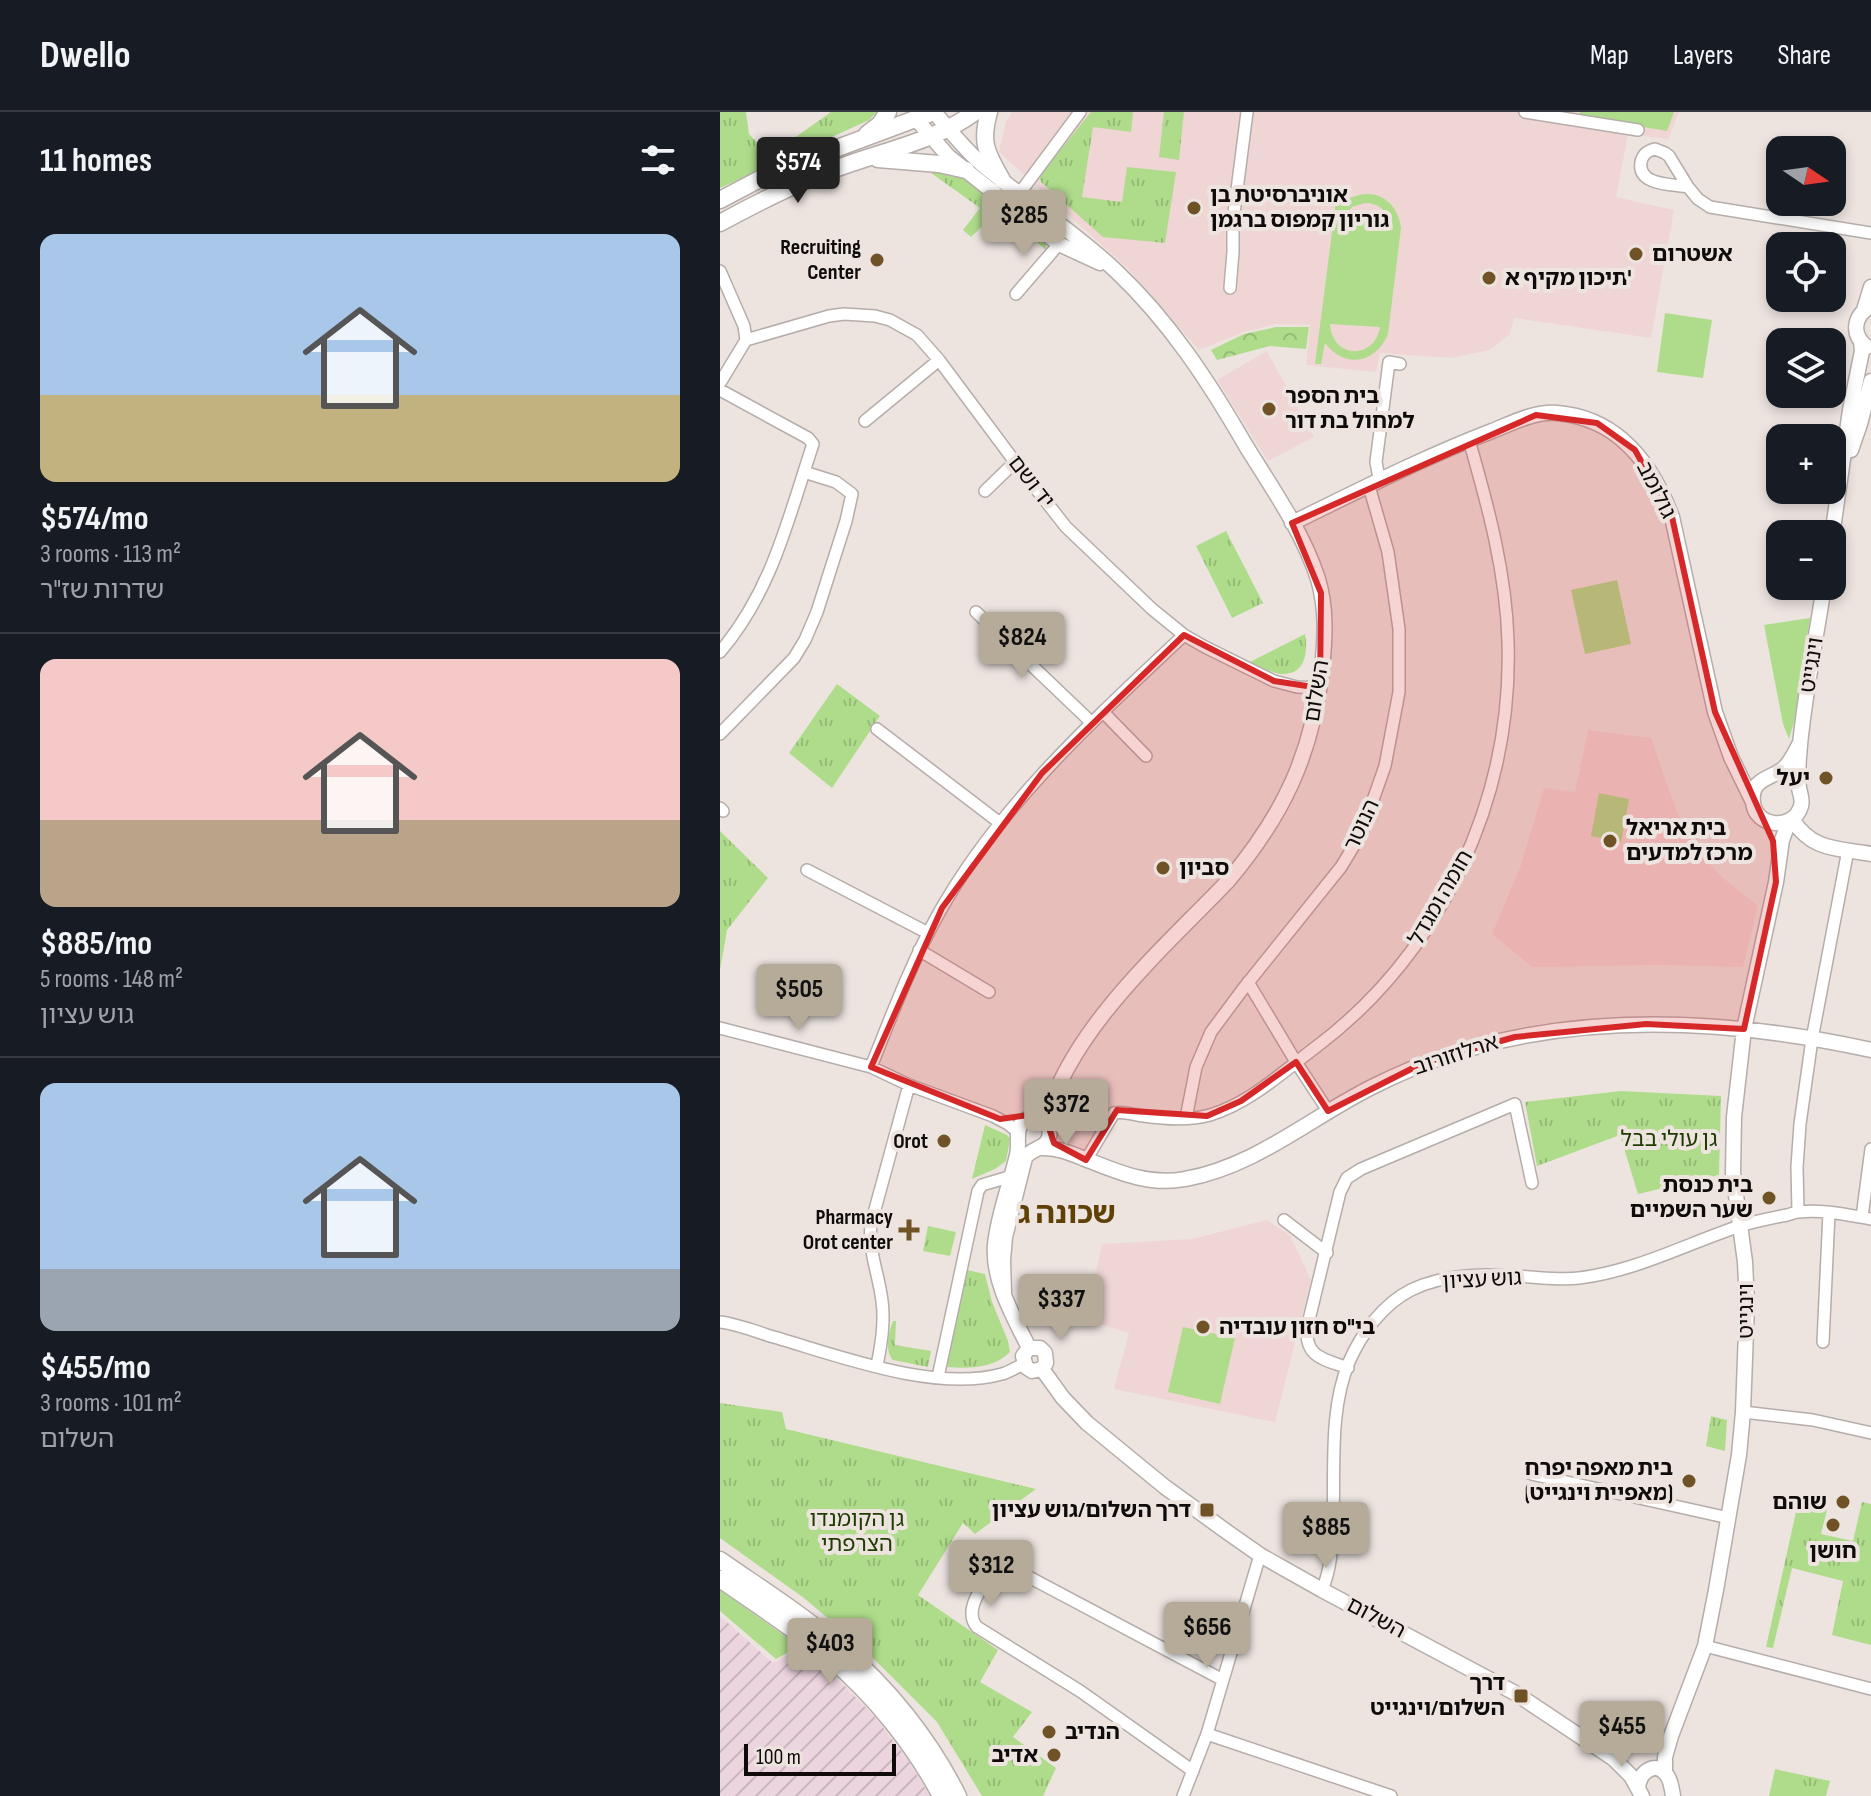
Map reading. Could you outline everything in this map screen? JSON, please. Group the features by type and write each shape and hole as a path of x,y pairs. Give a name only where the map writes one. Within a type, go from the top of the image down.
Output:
{"main road":[{"path":"860,139 880,124 888,112"},
{"path":"720,200 773,172 914,116 934,112"},
{"path":"720,223 782,190 930,137 975,112"},
{"path":"989,112 984,135 986,151 1002,180"},
{"path":"864,159 939,164 966,170"},
{"path":"720,1560 831,1639 880,1684 926,1743 958,1796"},
{"path":"720,1579 811,1643 868,1695 913,1752 941,1796"}],"street":[{"name":"השלום","path":"934,112 965,149 1019,194 1073,232 1162,319 1222,404 1292,523 1314,568 1323,605 1325,633 1320,688 1305,753 1289,792 1268,828 1227,882 1104,1012 1018,1151 995,1247 1004,1293 1029,1348"},
{"path":"1019,194 1080,112"},
{"path":"1230,288 1233,221 1247,112"},
{"path":"1525,112 1638,130"},
{"name":"השלום","path":"914,116 949,157 1059,244 1117,272"},
{"path":"1688,187 1710,207 1871,233"},
{"path":"1016,294 1059,244"},
{"path":"720,271 744,326 746,340 720,383"},
{"path":"1846,439 1862,351 1866,345 1856,329 1856,322 1867,308 1871,287"},
{"name":"יד ושם","path":"746,340 844,314 890,320 917,335 1066,527 1152,609 1184,635 1274,681 1297,687 1320,688"},
{"path":"865,421 939,360"},
{"name":"הנוטר","path":"1186,1118 1192,1081 1211,1032 1341,867 1361,834 1385,766 1399,692 1399,629 1376,483 1376,462 1389,362 1400,364"},
{"path":"1846,462 1871,381"},
{"path":"720,390 808,438 813,444 768,577 747,616 720,652"},
{"name":"גולומב","path":"1292,523 1469,440 1536,415 1554,412 1597,423 1635,450 1662,492 1672,517 1715,712 1731,757 1753,802"},
{"name":"חומה ומגדל","path":"1086,1160 1114,1113 1123,1111 1141,1116 1186,1118 1207,1116 1241,1101 1296,1062 1353,1016 1404,961 1447,897 1483,815 1491,787 1507,682 1508,641 1498,551 1469,440"},
{"path":"985,491 1015,462"},
{"path":"720,734 794,658 826,586 852,494 836,482 804,472"},
{"name":"וינגייט","path":"1799,788 1800,743 1822,600"},
{"path":"976,612 1092,723"},
{"path":"871,1067 919,950 949,897 1000,823 1042,773 1184,635"},
{"path":"1104,713 1146,756"},
{"path":"877,729 1000,823"},
{"name":"וינגייט","path":"1770,776 1782,770 1800,743"},
{"path":"1731,757 1749,774 1788,777 1799,788 1801,805 1791,820 1776,824 1758,815 1753,802 1756,787 1770,776"},
{"name":"וינגייט","path":"1763,820 1773,841 1776,882"},
{"path":"1791,820 1806,838 1829,847 1871,854"},
{"name":"וינגייט","path":"1640,1792 1639,1778 1662,1781 1671,1736 1705,1646 1739,1455 1747,1304 1745,1262 1733,1173 1735,1096 1744,1029 1782,840 1791,820"},
{"path":"1798,1212 1800,1124 1812,1039 1848,850"},
{"path":"807,870 928,933"},
{"path":"919,950 989,992"},
{"path":"1248,982 1328,1111"},
{"name":"ארלוזורוב","path":"1036,1149 1053,1148 1140,1178 1183,1180 1220,1170 1254,1155 1374,1085 1423,1063 1447,1054 1549,1031 1686,1024 1744,1029 1871,1050"},
{"path":"720,1028 871,1067 909,1085 1000,1119 1031,1127 1026,1147 1036,1149"},
{"path":"877,1366 883,1313 870,1231 909,1085"},
{"path":"1348,1368 1316,1355 1306,1340 1340,1192 1347,1178 1361,1169 1515,1104 1532,1183"},
{"name":"השלום","path":"1004,1293 1006,1230 1025,1158 1047,1142 1031,1127"},
{"name":"ארלוזורוב","path":"1031,1127 1068,1153"},
{"path":"1866,1218 1871,1149"},
{"path":"938,1377 978,1191 982,1185 1012,1176"},
{"name":"גוש עציון","path":"1322,1590 1328,1577 1332,1546 1337,1410 1342,1385 1362,1339 1376,1318 1409,1291 1451,1277 1576,1279 1603,1274 1652,1261 1741,1226 1798,1212 1866,1218"},
{"path":"1823,1342 1829,1213"},
{"path":"1284,1220 1327,1253"},
{"path":"720,1322 877,1366 938,1377 975,1379 1004,1373 1024,1364"},
{"path":"1029,1348 1040,1348 1045,1353 1046,1363 1042,1369 1032,1371 1024,1364 1023,1356 1029,1348"},
{"name":"השלום","path":"1042,1369 1063,1398 1087,1423 1165,1487 1260,1555 1515,1693 1614,1759 1662,1781"},
{"path":"1743,1412 1813,1420 1871,1433"},
{"path":"1531,1474 1729,1518"},
{"path":"1183,1796 1207,1734 1260,1555"},
{"path":"1193,1771 1080,1691 977,1627 973,1623 973,1605 996,1569 1004,1565 1223,1680"},
{"path":"1705,1646 1871,1689"},
{"path":"1207,1734 1391,1796"},
{"name":"השלום","path":"1614,1759 1631,1776 1640,1792"}],"highlighted area":[{"path":"1536,415 1597,423 1635,450 1672,517 1715,712 1773,841 1776,882 1744,1029 1646,1024 1515,1037 1423,1063 1328,1111 1296,1062 1241,1101 1207,1116 1117,1110 1086,1160 1054,1143 1044,1113 1000,1119 871,1067 942,908 1042,773 1184,635 1274,681 1320,688 1321,593 1292,523"}],"shaded area":[{"path":"1012,112 1679,112 1668,139 1628,134 1616,197 1674,210 1651,338 1514,318 1510,334 1490,350 1451,358 1380,353 1376,372 1306,365 1310,325 1276,324 1244,332 1199,350 1127,268 999,152 1006,121"},
{"path":"1267,351 1314,437 1268,461 1217,380"},
{"name":"בית אריאל מרכז למדעים","path":"1588,730 1651,738 1675,807 1699,853 1723,878 1758,906 1743,967 1532,967 1492,934 1520,868 1544,788 1575,792"},
{"name":"בי\"ס חזון עובדיה","path":"1267,1220 1290,1235 1311,1280 1275,1422 1114,1389 1129,1333 1086,1320 1102,1244 1192,1239"},
{"path":"720,1616 773,1663 805,1646 874,1716 908,1760 930,1796 720,1796"}],"green space":[{"path":"720,112 746,112 749,134 769,156 831,112 877,112 869,120 720,188"},
{"path":"1091,112 1133,112 1131,132 1093,127 1082,197 1122,202 1127,167 1176,172 1165,243 1103,237 1041,182 1039,177"},
{"path":"1164,112 1184,112 1179,160 1159,157"},
{"path":"1580,112 1674,112 1667,131 1579,116"},
{"path":"945,169 967,179 1011,212 1046,241 1046,250 999,210 971,237 963,230 980,208 931,173"},
{"path":"1337,194 1343,195 1342,203 1362,194 1380,196 1394,208 1401,228 1388,334 1375,352 1359,360 1341,356 1325,343 1321,364 1315,364","holes":["1365,203 1381,208 1391,223 1344,217 1352,207","1330,324 1379,327 1380,328 1370,346 1353,351 1338,344"]},
{"path":"1665,313 1712,320 1703,378 1657,372"},
{"path":"1276,327 1309,327 1306,349 1270,346 1217,360 1211,350 1244,334"},
{"path":"1226,531 1263,603 1232,618 1196,546"},
{"path":"1617,580 1631,644 1585,654 1571,590"},
{"path":"1810,618 1789,739 1783,724 1764,625"},
{"path":"1305,634 1304,661 1296,671 1282,674 1250,662"},
{"path":"837,684 880,716 832,788 789,753"},
{"path":"1599,793 1629,799 1621,842 1591,836"},
{"path":"720,831 768,878 727,930 720,970"},
{"name":"גן עולי בבל","path":"1621,1091 1721,1096 1719,1175 1638,1194 1620,1135 1537,1166 1525,1102"},
{"path":"985,1125 1010,1139 1006,1161 972,1179"},
{"path":"928,1226 956,1232 950,1256 923,1251"},
{"path":"967,1270 985,1274 1010,1352 997,1361 981,1366 948,1367 947,1361"},
{"path":"893,1321 896,1321 895,1345 931,1351 928,1367 893,1360 888,1346"},
{"path":"1183,1327 1235,1338 1220,1404 1168,1392"},
{"name":"גן הקומנדו הצרפתי","path":"720,1403 782,1412 786,1429 1036,1489 975,1534 963,1523 918,1595 998,1650 980,1682 1032,1712 1013,1737 1056,1768 1043,1796 982,1796 937,1722 863,1648 804,1598 720,1538"},
{"path":"1711,1416 1727,1420 1725,1451 1706,1446"},
{"path":"1800,1494 1829,1502 1821,1534 1853,1541 1862,1502 1871,1504 1871,1645 1832,1635 1843,1581 1792,1568 1773,1648 1766,1647"},
{"path":"720,1590 799,1646 776,1659 720,1611"},
{"path":"1775,1769 1830,1781 1826,1796 1769,1796"}],"place":[{"name":"אוניברסיטת בן גוריון קמפוס ברגמן","path":"1194,208"},
{"name":"אשטרום","path":"1636,254"},
{"name":"Recruiting Center","path":"877,260"},
{"name":"תיכון מקיף א'","path":"1489,278"},
{"name":"בית הספר למחול בת דור","path":"1269,409"},
{"name":"יעל","path":"1826,778"},
{"name":"בית אריאל מרכז למדעים","path":"1610,841"},
{"name":"סביון","path":"1163,868"},
{"name":"Orot","path":"944,1141"},
{"name":"בית כנסת שער השמיים","path":"1769,1198"},
{"name":"Pharmacy Orot center","path":"909,1230"},
{"name":"בי\"ס חזון עובדיה","path":"1203,1327"},
{"name":"בית מאפה יפרח (מאפיית וינגייט)","path":"1689,1481"},
{"name":"שוהם","path":"1843,1502"},
{"name":"דרך השלום/גוש עציון","path":"1207,1510"},
{"name":"חושן","path":"1833,1525"},
{"name":"דרך השלום/וינגייט","path":"1521,1696"},
{"name":"הנדיב","path":"1049,1732"},
{"name":"אדיב","path":"1054,1755"}],"district":[{"name":"שכונה ג","path":"1067,1214"}]}
